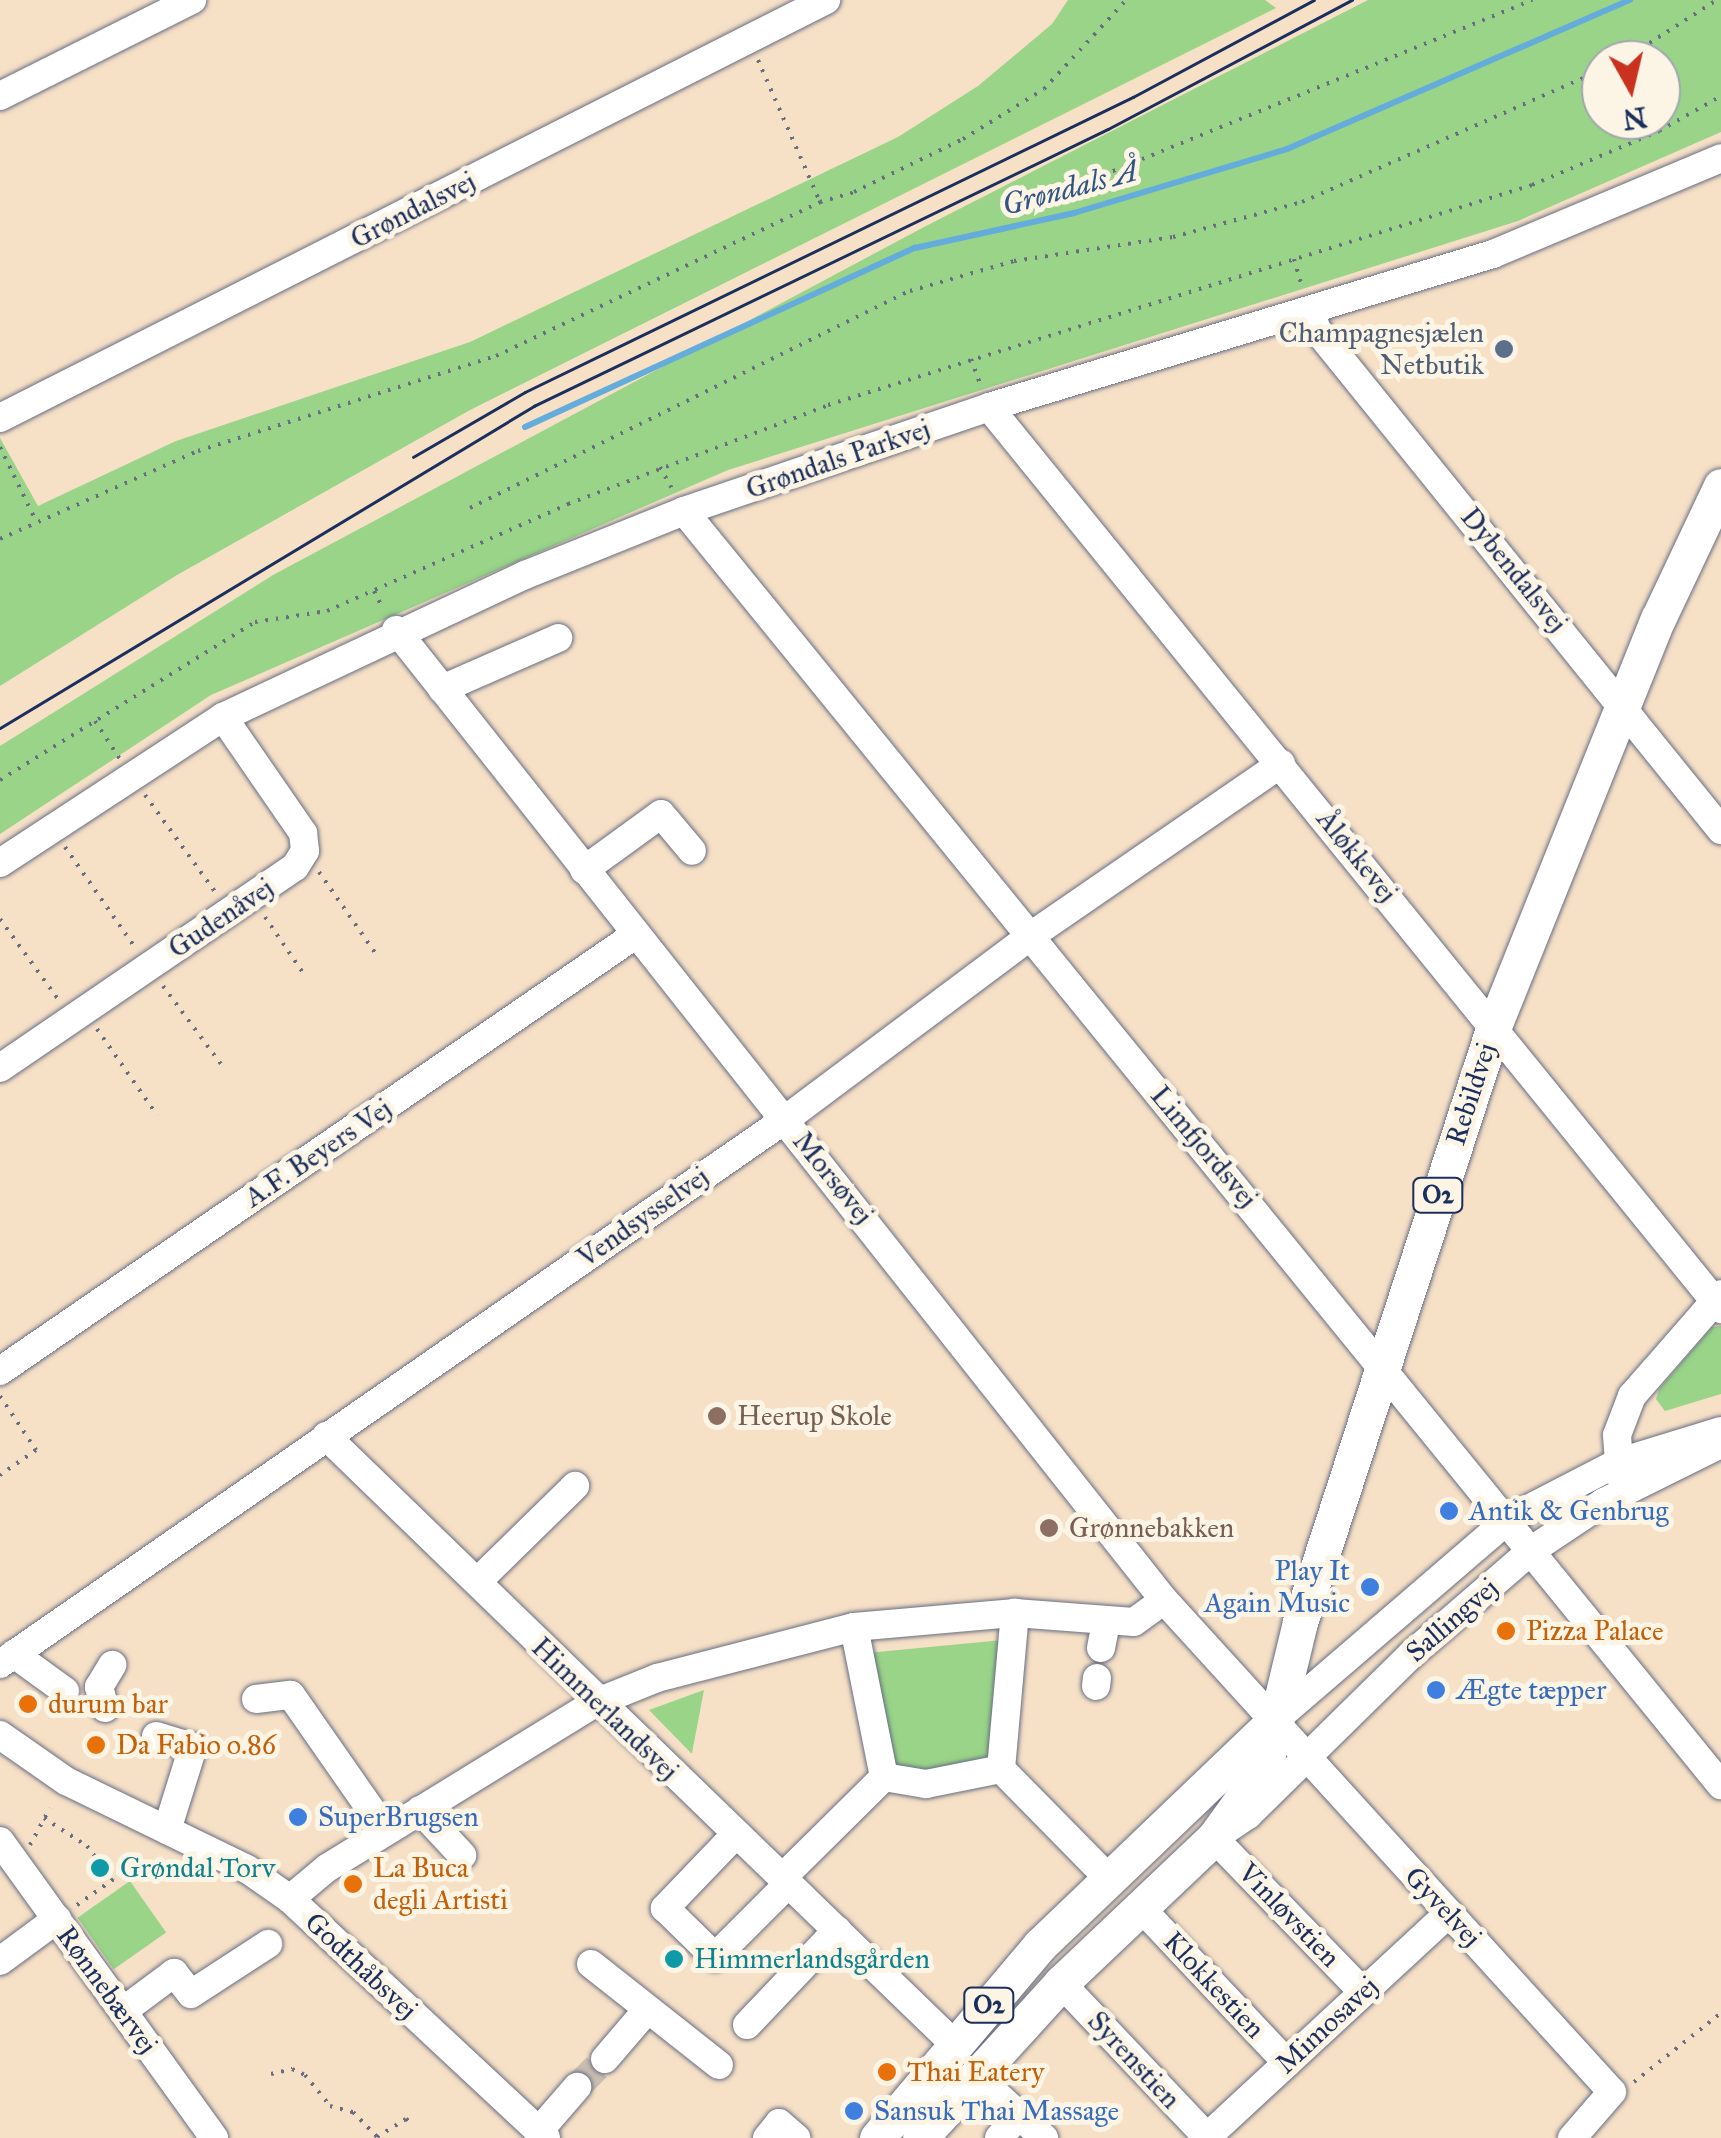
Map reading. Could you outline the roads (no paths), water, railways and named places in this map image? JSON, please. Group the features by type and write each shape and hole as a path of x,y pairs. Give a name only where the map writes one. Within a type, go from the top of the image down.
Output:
{"main road":[{"name":"Rebildvej","path":"1273,1722 1383,1364 1494,1026 1624,704 1721,486"},
{"name":"Sallingvej","path":"877,2138 964,2060 1061,1983 1214,1838 1266,1767 1273,1722"},
{"name":"Sallingvej","path":"920,2138 964,2060 1108,1878 1273,1722"}],"street":[{"path":"0,96 192,0"},
{"name":"Grøndalsvej","path":"0,418 826,0"},
{"name":"Grøndals Parkvej","path":"0,863 55,825 124,764 396,630 684,511 1306,299 1493,254 1721,158"},
{"name":"Dybendalsvej","path":"1306,299 1317,330 1624,704 1721,830"},
{"name":"Åløkkevej","path":"989,406 1494,1026 1561,1116 1719,1301"},
{"name":"Limfjordsvej","path":"684,511 1029,937 1383,1364 1721,1784"},
{"name":"Morsøvej","path":"396,630 1164,1600 1273,1722"},
{"path":"442,689 558,638"},
{"name":"Gudenåvej","path":"0,1068 296,867 304,852 303,833 223,717"},
{"name":"Vendsysselvej","path":"7,1659 786,1119 1029,937 1282,764"},
{"path":"584,870 661,814 692,851"},
{"name":"A.F. Beyers Vej","path":"0,1370 635,935"},
{"path":"1623,1492 1617,1436 1632,1396 1719,1301"},
{"name":"Sallingvej","path":"1273,1722 1509,1519 1617,1463 1721,1431"},
{"name":"Himmerlandsvej","path":"326,1436 478,1581 595,1702 786,1880 1044,2138"},
{"name":"Sallingvej","path":"1214,1838 1248,1814 1412,1654 1532,1550 1623,1492 1721,1444"},
{"path":"478,1581 575,1486"},
{"path":"290,1899 420,1810 595,1702 717,1659 854,1626 1015,1612 1104,1635 1134,1622 1164,1600"},
{"path":"1015,1612 1002,1770 1108,1878"},
{"path":"854,1626 884,1778"},
{"path":"7,1659 65,1691"},
{"path":"105,1708 99,1687 112,1665"},
{"path":"256,1699 290,1695 386,1832"},
{"name":"Gyvelvej","path":"1273,1722 1612,2092 1572,2138"},
{"name":"Godthåbsvej","path":"0,1735 66,1781 247,1869 290,1899 542,2135"},
{"path":"156,1736 192,1748 167,1830"},
{"path":"884,1778 926,1784 1002,1770"},
{"path":"736,1834 665,1908 715,1957 884,1778"},
{"path":"420,1810 462,1855"},
{"name":"Vinløvstien","path":"1214,1838 1363,1992"},
{"name":"Rønnebærvej","path":"0,1842 214,2138"},
{"name":"Klokkestien","path":"1141,1908 1287,2062"},
{"name":"Mimosavej","path":"1206,2138 1449,1913"},
{"path":"0,1961 56,1920"},
{"path":"747,2025 837,1930"},
{"path":"123,2012 174,1973 191,1994 268,1944"},
{"path":"591,1964 718,2066"},
{"name":"Syrenstien","path":"1061,1983 1206,2138"},
{"path":"605,2059 648,2010"},
{"path":"542,2135 576,2087"},
{"path":"998,2138 1019,2115"},
{"path":"767,2138 780,2123 796,2138"}],"waterway":[{"name":"Grøndals Å","path":"525,427 915,248 1074,213 1287,149 1630,0"}],"tunnel":[{"path":"577,2087 605,2059"}],"tram line":[{"path":"413,457 525,392 1133,97 1314,0"},
{"path":"0,728 534,406 1108,129 1352,0"}],"place":[{"name":"Champagnesjælen Netbutik","path":"1504,349"},
{"name":"Heerup Skole","path":"717,1416"},
{"name":"Antik & Genbrug","path":"1449,1511"},
{"name":"Grønnebakken","path":"1049,1528"},
{"name":"Play It Again Music","path":"1370,1587"},
{"name":"Pizza Palace","path":"1506,1631"},
{"name":"Ægte tæpper","path":"1436,1690"},
{"name":"durum bar","path":"28,1704"},
{"name":"Da Fabio o.86","path":"96,1745"},
{"name":"SuperBrugsen","path":"298,1817"},
{"name":"Grøndal Torv","path":"100,1868"},
{"name":"La Buca degli Artisti","path":"353,1884"},
{"name":"Himmerlandsgården","path":"674,1959"},
{"name":"Thai Eatery","path":"887,2072"},
{"name":"Sansuk Thai Massage","path":"854,2111"}]}
